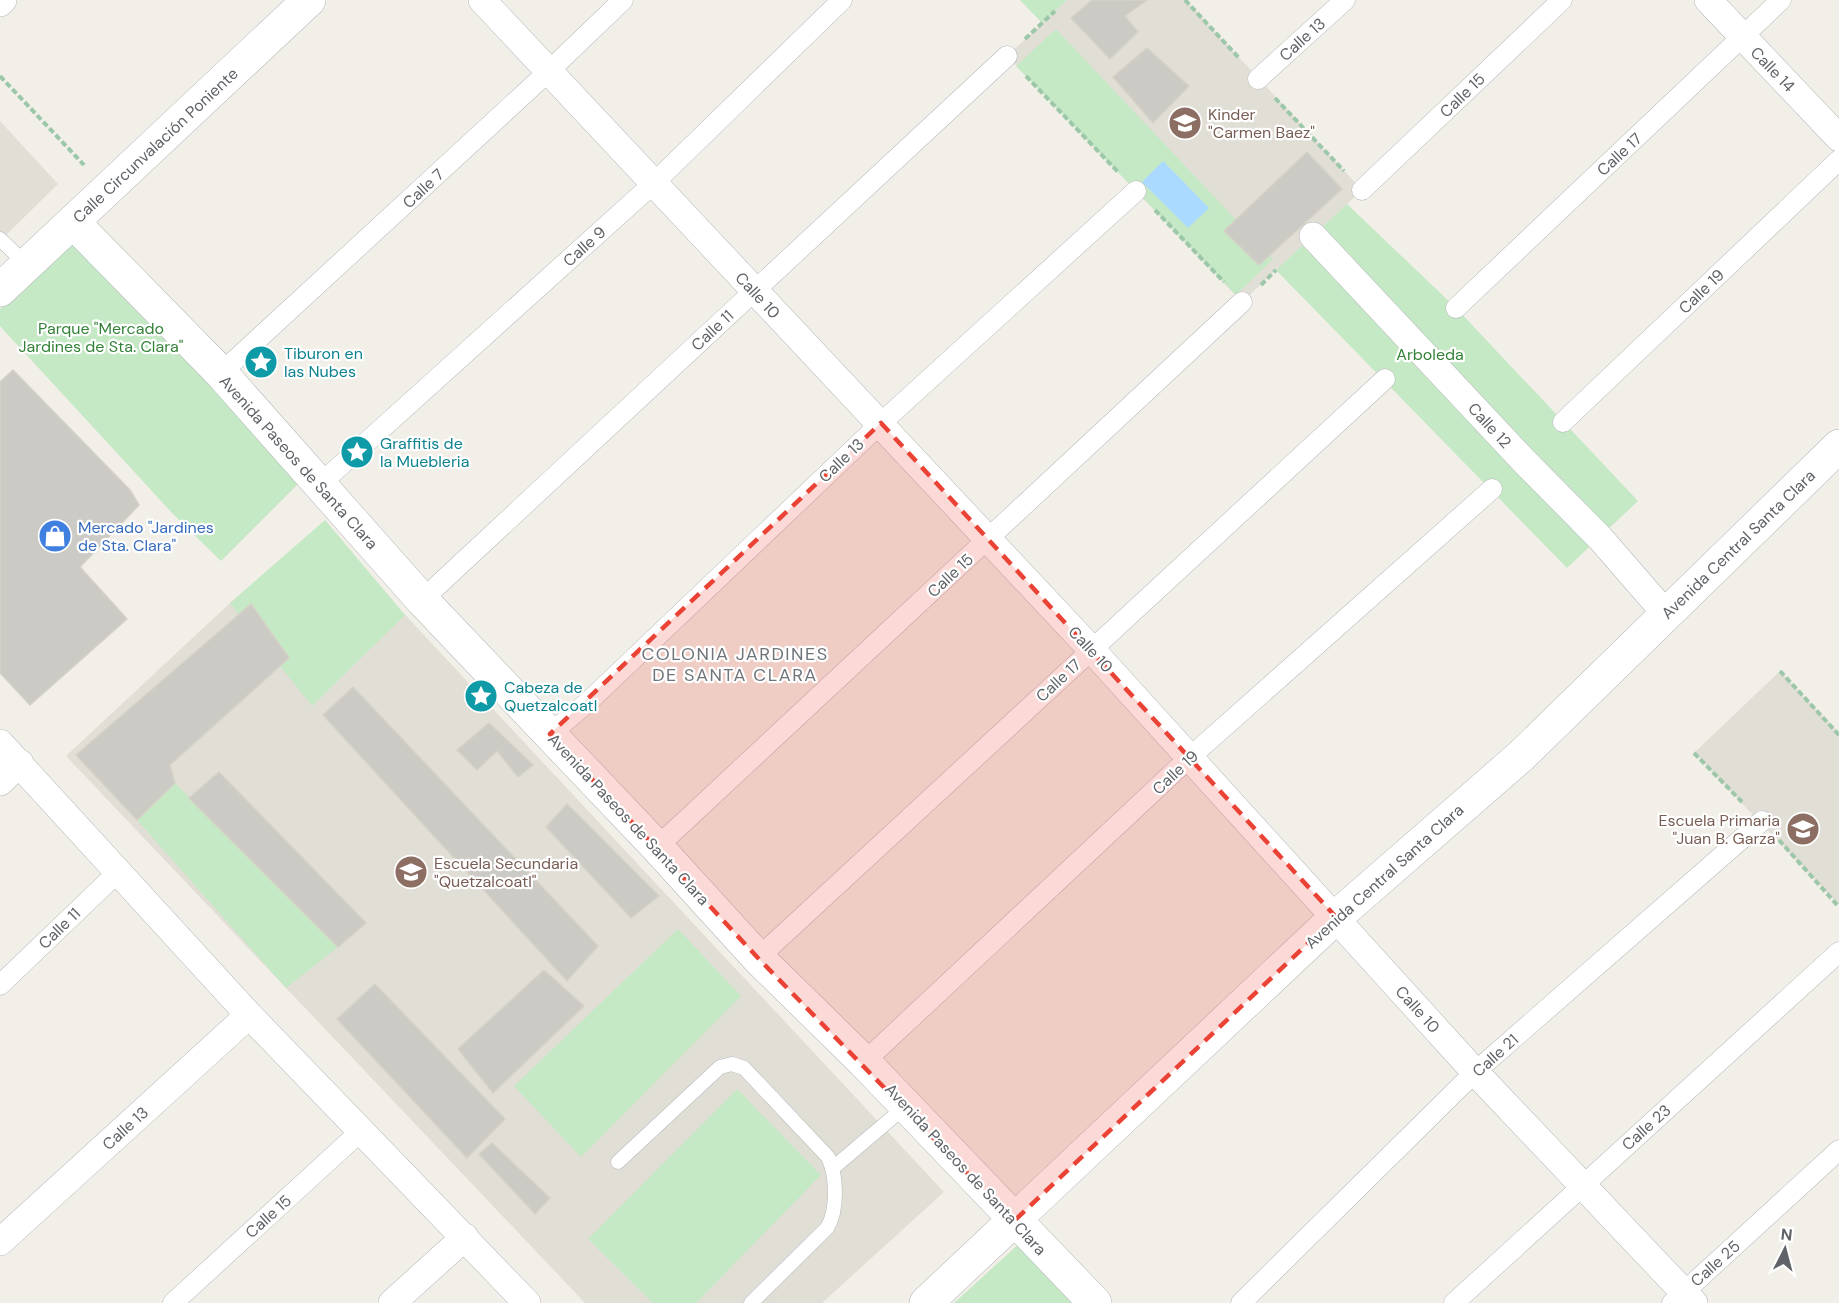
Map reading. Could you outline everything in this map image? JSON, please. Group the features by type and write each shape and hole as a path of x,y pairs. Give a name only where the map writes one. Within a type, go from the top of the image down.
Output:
{"street":[{"path":"0,3 3,0"},
{"name":"Calle Circunvalación Poniente","path":"0,290 309,0"},
{"name":"Calle 10","path":"482,0 1091,649 1475,1072 1582,1184 1683,1299"},
{"name":"Calle 7","path":"221,373 549,71 622,0"},
{"name":"Calle 9","path":"319,485 654,183 842,0"},
{"name":"Calle 13","path":"1258,79 1345,0"},
{"name":"Calle 15","path":"1362,190 1562,0"},
{"name":"Calle 14","path":"1708,0 1839,138"},
{"name":"Calle 17","path":"1456,308 1781,0"},
{"name":"Calle 11","path":"422,600 1007,56"},
{"name":"Calle 19","path":"1563,422 1839,160"},
{"name":"Calle 13","path":"550,734 588,702 880,423 1136,191"},
{"name":"Avenida Paseos de Santa Clara","path":"73,222 221,373 422,600 657,847 758,958 864,1062 1095,1303"},
{"name":"Calle 12","path":"1313,236 1523,460 1600,538 1666,614"},
{"name":"Calle 15","path":"657,847 1242,302"},
{"name":"Calle 17","path":"758,958 1385,379"},
{"name":"Avenida Central Santa Clara","path":"926,1303 1336,917 1521,756 1839,446"},
{"name":"Calle 19","path":"864,1062 1189,758 1492,489"},
{"path":"0,744 249,1015 527,1303"},
{"path":"0,782 20,764"},
{"name":"Calle 21","path":"1241,1303 1475,1072 1762,821"},
{"name":"Calle 11","path":"0,985 118,872"},
{"name":"Calle 23","path":"1454,1303 1839,952"},
{"name":"Calle 13","path":"0,1242 249,1015"},
{"name":"Calle 15","path":"173,1303 362,1130"},
{"name":"Calle 25","path":"1683,1299 1839,1150"},
{"path":"393,1303 465,1237"}],"lane":[{"path":"0,239 27,265"},
{"path":"618,1162 720,1067 732,1064 744,1068 828,1157 835,1175 831,1222 751,1303"},
{"path":"833,1168 906,1106"}],"path":[{"path":"1007,56 1055,11"},
{"path":"0,76 108,190"},
{"path":"1780,671 1839,735"}],"highlighted area":[{"path":"881,423 1336,917 1014,1221 758,958 550,734"}],"shaded area":[{"name":"Kinder \"Carmen Baez\"","path":"1067,0 1186,0 1362,190 1242,302 1007,56"},
{"path":"0,121 58,184 0,241"},
{"name":"Escuela Secundaria \"Quetzalcoatl\"","path":"325,529 944,1192 822,1303 585,1303 66,756 230,603"},
{"name":"Escuela Primaria \"Juan B. Garza\"","path":"1780,671 1839,733 1839,905 1694,753"}],"green space":[{"path":"1020,0 1067,0 1042,23"},
{"path":"1056,29 1273,259 1236,295 1016,66"},
{"name":"Arboleda","path":"1347,204 1456,308 1638,501 1567,568 1276,270"},
{"name":"Parque \"Mercado Jardines de Sta. Clara\"","path":"88,224 314,468 221,561 173,514 0,326 0,309"},
{"path":"325,520 405,615 312,706 230,603"},
{"path":"175,783 338,947 286,988 137,820"},
{"path":"678,929 741,996 581,1157 514,1086"},
{"path":"737,1089 821,1175 696,1303 653,1303 588,1239"},
{"path":"1020,1243 1076,1303 954,1303"}],"water":[{"path":"1163,161 1209,208 1188,228 1142,182"}],"building":[{"path":"1092,0 1147,0 1125,16 1138,32 1110,59 1071,18"},
{"path":"1147,48 1189,86 1153,123 1113,77"},
{"path":"1307,152 1342,189 1259,265 1224,231"},
{"name":"Mercado \"Jardines de Sta. Clara\"","path":"13,370 130,490 139,505 80,567 127,619 30,705 0,673 0,382"},
{"path":"251,604 289,658 170,765 175,783 137,820 76,755"},
{"path":"353,687 598,946 567,981 323,715"},
{"path":"489,723 533,765 518,777 497,751 477,770 457,750"},
{"path":"219,772 366,923 338,947 189,798"},
{"path":"567,804 659,896 631,918 546,827"},
{"path":"544,970 584,1006 493,1093 458,1049"},
{"path":"375,984 505,1119 467,1158 337,1019"},
{"path":"492,1143 550,1198 535,1214 479,1154"}],"place":[{"name":"Kinder \"Carmen Baez\"","path":"1185,123"},
{"name":"Tiburon en las Nubes","path":"261,362"},
{"name":"Graffitis de la Muebleria","path":"357,452"},
{"name":"Mercado \"Jardines de Sta. Clara\"","path":"55,536"},
{"name":"Cabeza de Quetzalcoatl","path":"481,696"},
{"name":"Escuela Primaria \"Juan B. Garza\"","path":"1803,829"},
{"name":"Escuela Secundaria \"Quetzalcoatl\"","path":"411,872"}],"district":[{"name":"COLONIA JARDINES DE SANTA CLARA","path":"735,664"}]}
